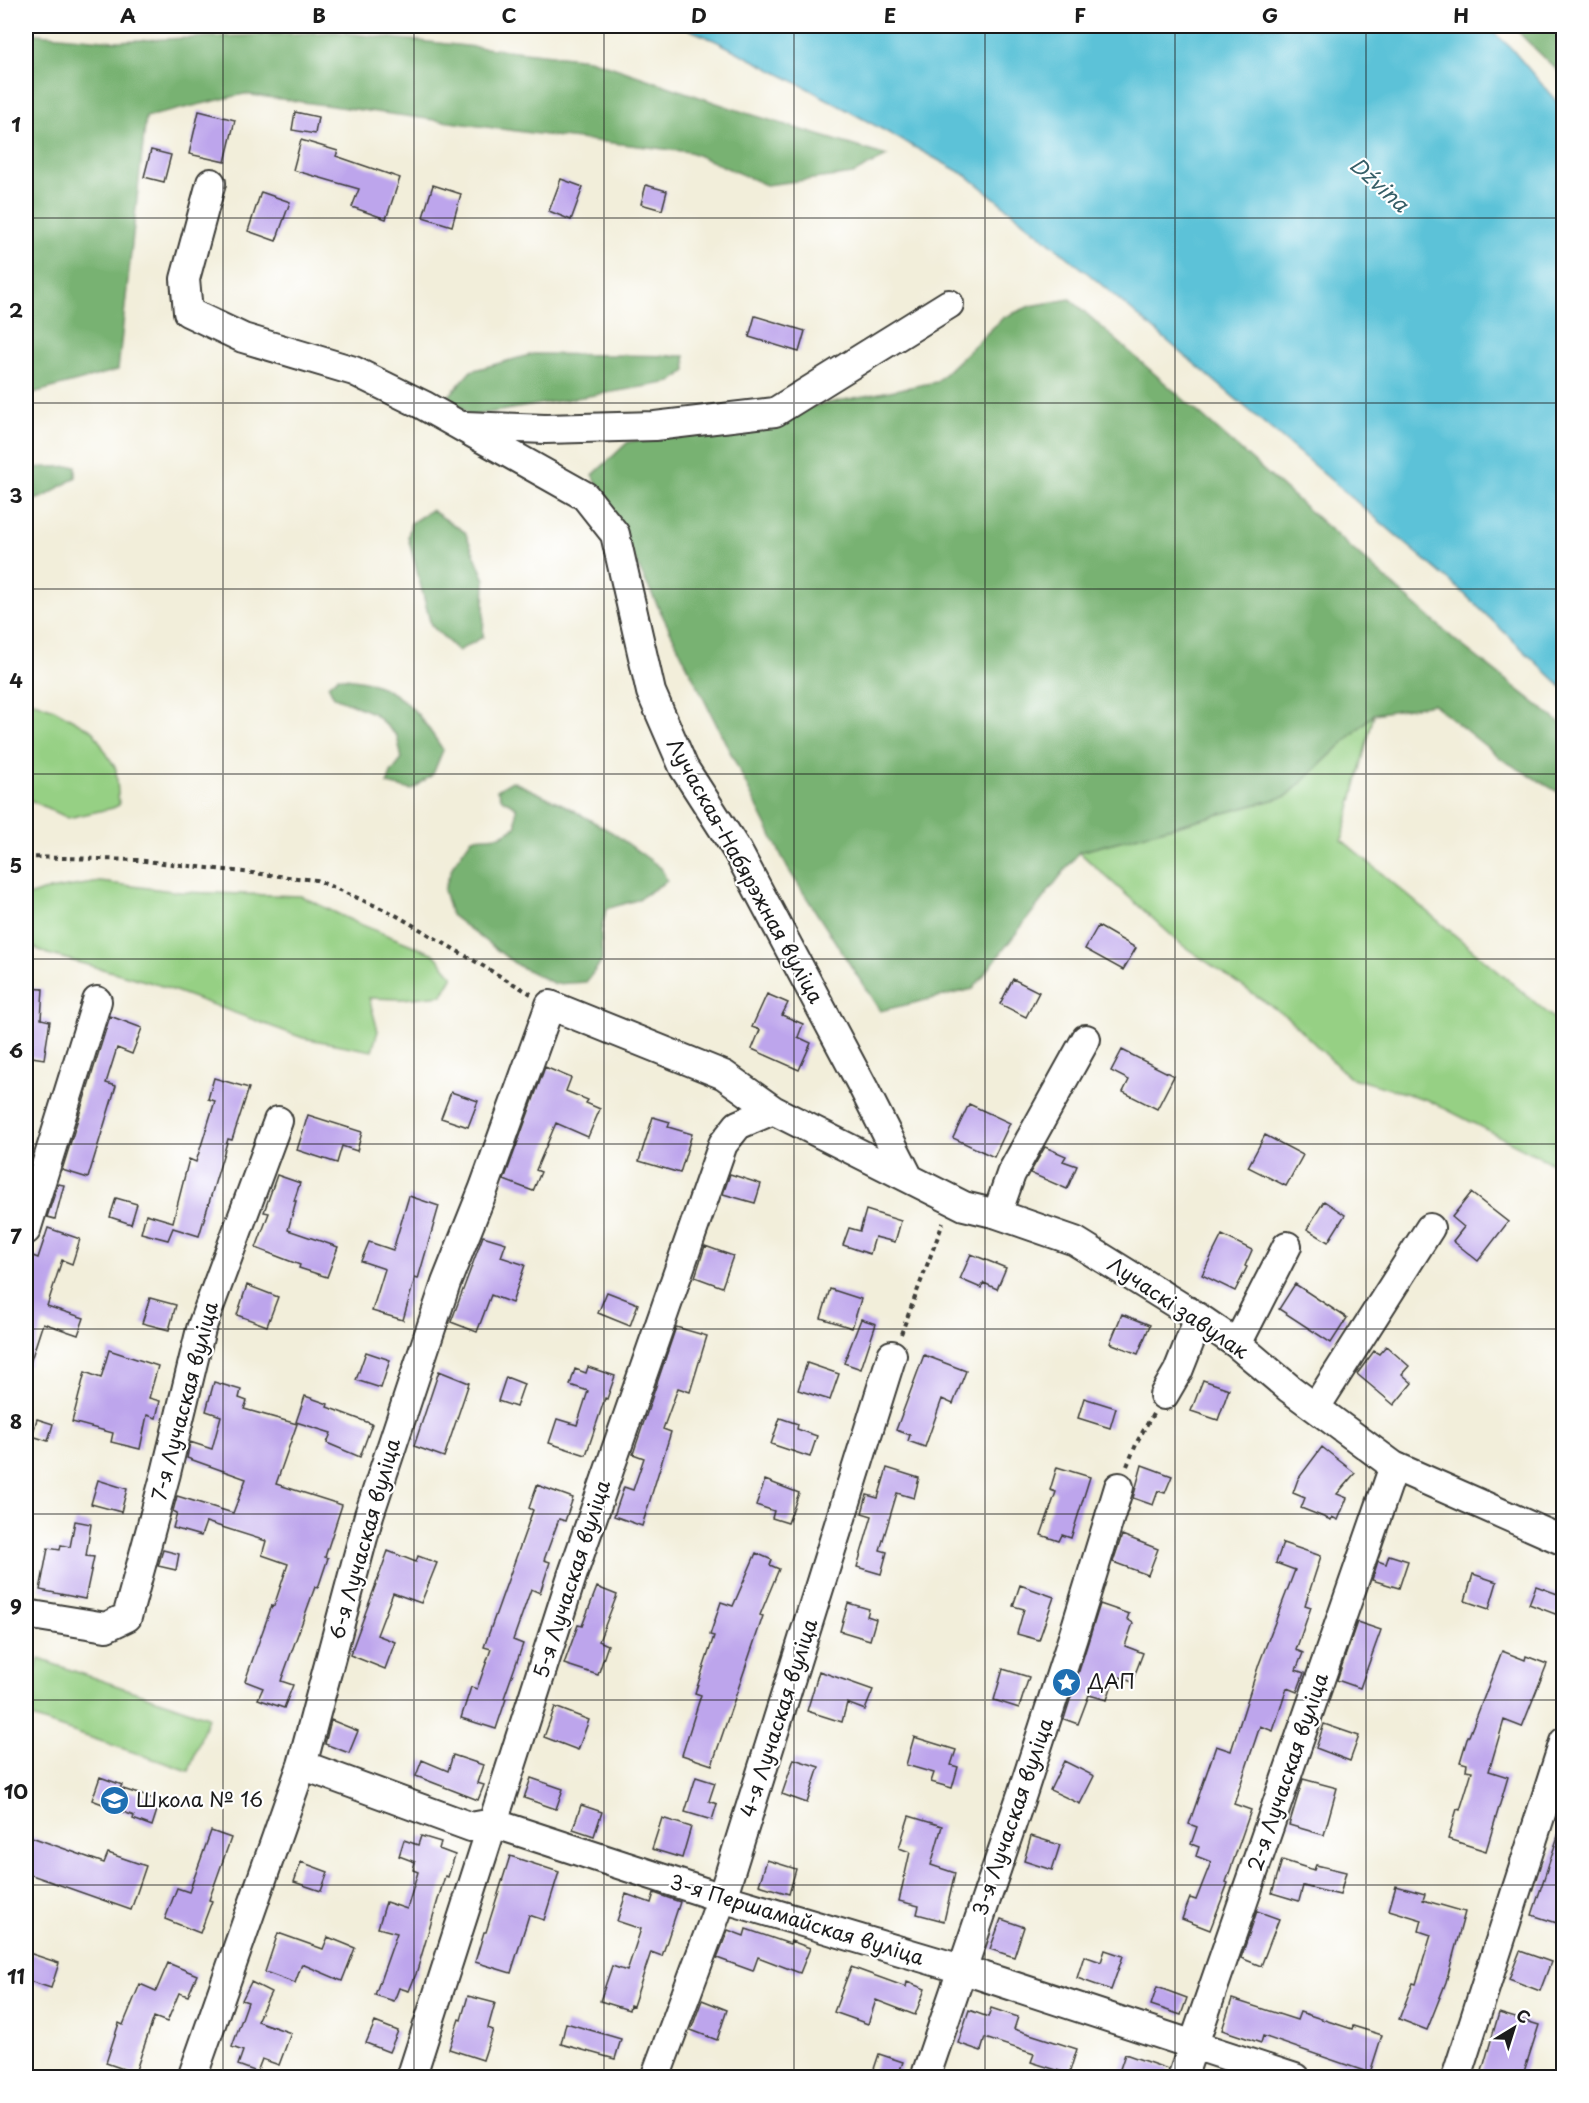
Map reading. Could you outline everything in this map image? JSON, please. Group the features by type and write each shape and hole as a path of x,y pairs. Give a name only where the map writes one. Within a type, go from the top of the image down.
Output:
{"street":[{"name":"Лучаская-Набярэжная вуліца","path":"211,183 185,279 188,312 243,338 354,371 423,405 585,496 615,534 651,692 684,768 738,852 909,1178"},
{"path":"460,426 545,429 656,426 775,412 949,304"},
{"path":"28,1214 98,1001"},
{"name":"Лучаскі завулак","path":"550,1005 724,1076 773,1110 964,1206 997,1214 1075,1241 1237,1344 1290,1389 1394,1466 1563,1541"},
{"name":"6-я Лучаская вуліца","path":"192,2078 302,1765 369,1515 446,1283 484,1188 550,1005"},
{"path":"997,1214 1011,1174 1086,1039"},
{"name":"5-я Лучаская вуліца","path":"411,2078 572,1576 723,1144 738,1125 773,1110"},
{"name":"7-я Лучаская вуліца","path":"26,1614 106,1627 127,1617 166,1473 201,1329 278,1121"},
{"path":"1316,1407 1430,1228"},
{"path":"1237,1344 1287,1246"},
{"path":"1164,1395 1178,1371 1199,1318"},
{"name":"4-я Лучаская вуліца","path":"654,2078 722,1898 892,1355"},
{"name":"2-я Лучаская вуліца","path":"1182,2078 1394,1466"},
{"name":"3-я Лучаская вуліца","path":"925,2078 1074,1637 1119,1487"},
{"path":"1456,2078 1563,1742"},
{"name":"3-я Першамайская вуліца","path":"302,1765 471,1827 493,1823 722,1898 961,1969 1295,2078"}],"path":[{"path":"26,857 137,860 316,880 392,913 550,1005"},
{"path":"892,1355 951,1200"},
{"path":"1132,1454 1138,1440"}],"green space":[{"path":"1513,26 1563,26 1563,76 1524,38"},
{"path":"335,32 589,59 740,111 887,156 853,174 766,185 690,152 553,136 244,94 146,117 118,370 26,395 26,33 115,41"},
{"path":"1070,299 1455,640 1563,725 1563,795 1503,760 1433,704 1374,714 1287,796 1079,852 973,989 880,1011 788,869 593,475 628,442 936,382 1003,318 1030,306"},
{"path":"533,354 685,356 686,371 671,382 471,416 448,397 471,371"},
{"path":"76,466 76,477 46,496 26,503 26,468"},
{"path":"431,510 465,532 485,580 483,637 458,651 431,625 408,537 411,523"},
{"path":"338,677 363,681 384,688 413,709 443,750 433,774 412,790 387,784 391,773 402,759 397,736 373,713 334,697 328,685"},
{"path":"26,699 54,709 93,731 116,769 119,805 68,818 26,798"},
{"path":"1374,714 1342,840 1563,1026 1563,1169 1428,1100 1349,1077 1287,1017 1182,945 1079,852 1287,796"},
{"path":"512,781 564,805 613,833 661,868 667,881 637,900 606,909 601,932 602,961 586,982 555,984 517,965 451,915 444,890 453,865 472,838 500,836 516,827 516,807 502,799 497,790"},
{"path":"100,882 180,892 301,896 357,923 434,954 453,976 442,995 402,999 369,998 378,1031 372,1051 303,1038 156,984 48,954 26,944 26,897 42,891"},
{"path":"39,1659 208,1717 189,1771 26,1716 26,1699"}],"water":[{"name":"Dźvina","path":"681,26 1486,26 1510,47 1563,109 1563,688 1458,588 1090,275 967,176 805,87 716,41"}],"building":[{"path":"199,111 235,120 225,162 189,154"},
{"path":"295,112 318,117 315,134 292,130"},
{"path":"301,140 338,151 336,156 400,178 386,219 352,207 359,189 293,170"},
{"path":"151,150 171,155 164,182 144,177"},
{"path":"561,179 583,187 571,220 549,211"},
{"path":"433,185 461,194 452,226 423,217"},
{"path":"646,185 667,191 662,210 641,204"},
{"path":"261,192 290,202 276,241 248,231"},
{"path":"755,316 805,331 799,352 749,337"},
{"path":"1098,926 1136,948 1123,970 1085,949"},
{"path":"1013,979 1039,992 1026,1017 1000,1004"},
{"path":"26,988 43,989 41,1019 50,1021 44,1059 26,1056"},
{"path":"767,994 788,1003 782,1015 803,1024 798,1037 811,1043 799,1070 752,1049 760,1030 752,1027"},
{"path":"110,1016 142,1028 132,1054 117,1048 106,1083 116,1086 88,1178 62,1170"},
{"path":"1122,1050 1174,1076 1157,1109 1123,1092 1129,1080 1111,1071"},
{"path":"545,1067 571,1078 566,1091 588,1100 586,1103 600,1109 588,1137 556,1123 536,1170 541,1172 533,1191 504,1180"},
{"path":"214,1078 249,1088 232,1140 228,1139 199,1236 173,1228 168,1240 141,1233 146,1214 173,1222 189,1159 196,1162 215,1101 208,1099"},
{"path":"451,1092 478,1101 468,1127 441,1118"},
{"path":"969,1104 1010,1123 994,1157 953,1138"},
{"path":"308,1115 362,1132 357,1151 342,1146 337,1163 297,1150"},
{"path":"653,1117 670,1122 668,1127 692,1134 680,1173 639,1161"},
{"path":"1265,1135 1303,1155 1286,1186 1248,1167"},
{"path":"1045,1147 1066,1156 1063,1161 1077,1166 1067,1189 1030,1173"},
{"path":"730,1174 761,1184 755,1203 723,1194"},
{"path":"277,1175 300,1183 288,1230 338,1247 327,1277 299,1268 300,1265 256,1248 269,1213 264,1212"},
{"path":"58,1184 64,1185 55,1219 47,1217"},
{"path":"1471,1193 1508,1222 1478,1261 1453,1241 1464,1227 1452,1217"},
{"path":"409,1196 439,1206 418,1279 415,1278 403,1320 372,1311 385,1269 361,1261 369,1242 393,1250"},
{"path":"116,1198 137,1204 131,1224 110,1217"},
{"path":"1324,1201 1345,1215 1328,1242 1307,1229"},
{"path":"866,1210 901,1221 895,1242 875,1237 870,1254 843,1245 849,1228 860,1231"},
{"path":"48,1228 80,1239 72,1264 62,1260 47,1306 84,1318 78,1335 43,1323 29,1366 26,1365 26,1279 33,1256 38,1258"},
{"path":"1222,1235 1252,1250 1245,1266 1247,1267 1235,1291 1202,1275"},
{"path":"483,1236 506,1243 501,1257 525,1265 512,1303 491,1295 477,1332 451,1322"},
{"path":"705,1246 733,1256 722,1287 695,1277"},
{"path":"971,1254 1006,1268 997,1289 984,1283 981,1288 960,1279"},
{"path":"1295,1284 1347,1318 1331,1343 1279,1309"},
{"path":"247,1285 278,1297 267,1326 237,1315"},
{"path":"830,1289 861,1299 852,1328 821,1318"},
{"path":"607,1292 638,1304 630,1326 598,1313"},
{"path":"150,1298 176,1305 169,1330 142,1323"},
{"path":"1122,1314 1150,1325 1138,1354 1110,1343"},
{"path":"861,1319 876,1324 861,1369 844,1363"},
{"path":"676,1327 707,1336 690,1392 678,1388 663,1429 671,1432 642,1526 614,1516 624,1487 633,1490 644,1458 633,1454"},
{"path":"1386,1346 1409,1366 1402,1374 1412,1383 1394,1405 1357,1374 1374,1351 1379,1354"},
{"path":"109,1350 158,1366 149,1398 160,1401 156,1418 147,1415 140,1449 111,1442 113,1433 72,1422 85,1372 101,1378"},
{"path":"366,1352 390,1360 381,1388 356,1380"},
{"path":"924,1355 966,1371 953,1404 942,1399 925,1447 908,1441 910,1435 896,1430"},
{"path":"807,1363 839,1374 830,1400 798,1390"},
{"path":"588,1367 615,1376 607,1399 605,1398 586,1455 549,1443 557,1419 577,1425 588,1391 570,1385 575,1369 586,1373"},
{"path":"439,1371 469,1383 444,1457 414,1446"},
{"path":"506,1377 524,1384 516,1407 498,1401"},
{"path":"1203,1380 1229,1389 1218,1420 1191,1411"},
{"path":"214,1382 241,1390 239,1398 247,1401 244,1409 297,1424 276,1484 342,1505 325,1557 328,1558 318,1588 315,1587 281,1681 293,1685 284,1708 258,1699 263,1688 245,1681 288,1564 262,1555 266,1541 206,1522 201,1536 173,1528 177,1513 173,1511 177,1496 233,1513 246,1479 187,1458 190,1442 212,1449 221,1416 206,1411"},
{"path":"305,1396 372,1424 360,1457 327,1443 331,1433 296,1422"},
{"path":"1084,1398 1116,1408 1110,1428 1078,1418"},
{"path":"780,1418 798,1424 797,1429 817,1436 810,1457 771,1444"},
{"path":"37,1419 53,1424 48,1441 32,1436"},
{"path":"1322,1447 1355,1473 1337,1494 1347,1498 1338,1520 1332,1517 1331,1520 1301,1508 1305,1498 1293,1493 1298,1479"},
{"path":"1142,1465 1172,1476 1165,1493 1158,1491 1153,1505 1133,1498"},
{"path":"1057,1467 1090,1477 1071,1538 1062,1535 1059,1541 1041,1535 1056,1492 1050,1490"},
{"path":"887,1468 919,1478 914,1498 897,1493 880,1550 887,1552 881,1574 857,1567 872,1516 862,1513 867,1495 878,1498"},
{"path":"98,1480 127,1489 121,1512 91,1504"},
{"path":"765,1480 799,1493 788,1523 772,1518 774,1511 756,1505"},
{"path":"537,1485 573,1498 565,1521 559,1519 544,1560 550,1562 540,1593 531,1589 513,1640 523,1644 496,1729 461,1718 471,1687 477,1689 491,1649 484,1647 533,1510 529,1508"},
{"path":"75,1521 91,1524 86,1556 94,1557 85,1599 40,1590 48,1548 60,1550 61,1545 70,1547"},
{"path":"1122,1535 1158,1549 1148,1575 1113,1562"},
{"path":"1283,1543 1321,1556 1305,1605 1311,1607 1296,1650 1303,1653 1296,1670 1304,1673 1297,1692 1287,1688 1273,1731 1260,1726 1234,1804 1251,1810 1226,1882 1228,1883 1210,1930 1182,1919 1190,1898 1196,1900 1211,1862 1196,1856 1199,1847 1191,1844 1197,1827 1189,1824 1216,1746 1231,1751 1259,1664 1295,1570 1276,1563"},
{"path":"163,1550 179,1554 176,1570 158,1566"},
{"path":"388,1551 416,1562 418,1556 437,1563 421,1603 393,1593 377,1635 395,1642 385,1669 350,1655"},
{"path":"756,1553 772,1560 770,1565 779,1569 760,1615 763,1616 712,1765 682,1755 701,1695 695,1693 714,1636 710,1635 721,1602 733,1606"},
{"path":"1389,1555 1408,1561 1399,1588 1372,1580 1378,1561 1386,1564"},
{"path":"1473,1574 1497,1582 1489,1609 1465,1601"},
{"path":"1020,1585 1054,1597 1039,1640 1017,1634 1024,1609 1013,1606"},
{"path":"1536,1586 1563,1596 1563,1617 1529,1604"},
{"path":"597,1587 617,1595 599,1641 608,1645 598,1675 564,1664 578,1625 582,1626"},
{"path":"848,1603 869,1609 867,1616 876,1619 870,1640 840,1631"},
{"path":"1100,1604 1129,1614 1127,1619 1133,1623 1125,1646 1143,1653 1132,1682 1115,1675 1107,1700 1089,1695 1078,1724 1064,1719"},
{"path":"1357,1622 1381,1630 1360,1688 1337,1680"},
{"path":"1502,1651 1525,1660 1526,1656 1547,1664 1522,1727 1504,1720 1489,1771 1508,1777 1486,1851 1448,1839 1472,1771 1466,1770 1467,1764 1460,1762"},
{"path":"1003,1669 1029,1677 1019,1708 994,1700"},
{"path":"819,1671 873,1690 865,1710 847,1703 842,1722 807,1711"},
{"path":"555,1707 589,1720 578,1750 544,1737"},
{"path":"331,1720 358,1731 349,1753 325,1744"},
{"path":"1324,1724 1359,1736 1350,1761 1316,1748"},
{"path":"914,1737 956,1750 951,1765 958,1767 952,1788 931,1782 934,1773 906,1765"},
{"path":"453,1755 483,1765 477,1783 484,1785 478,1800 416,1776 422,1760 448,1771"},
{"path":"794,1759 819,1767 807,1803 782,1794"},
{"path":"1064,1761 1094,1776 1080,1804 1050,1790"},
{"path":"100,1777 122,1785 120,1788 160,1801 152,1826 133,1819 134,1816 92,1800"},
{"path":"696,1777 715,1783 709,1801 717,1804 712,1820 685,1812"},
{"path":"531,1778 563,1789 556,1809 524,1798"},
{"path":"1303,1779 1337,1788 1324,1835 1289,1825"},
{"path":"581,1805 602,1812 594,1836 573,1829"},
{"path":"909,1816 942,1826 931,1865 955,1873 944,1921 917,1914 919,1906 899,1901 910,1852 899,1848"},
{"path":"662,1818 691,1827 682,1858 652,1849"},
{"path":"1560,1830 1563,1830 1563,1925 1532,1915"},
{"path":"211,1831 231,1838 200,1933 165,1919 177,1888 189,1892"},
{"path":"26,1835 104,1863 108,1853 146,1866 131,1910 26,1873"},
{"path":"421,1836 441,1842 439,1849 455,1855 448,1877 445,1876 409,1991 399,1988 394,2001 375,1995 397,1933 378,1928 386,1902 407,1909 418,1872 413,1870 415,1862 399,1856 404,1840 418,1845"},
{"path":"1031,1836 1060,1845 1052,1870 1024,1861"},
{"path":"510,1856 559,1872 544,1920 529,1915 511,1973 475,1962"},
{"path":"767,1860 796,1869 789,1894 759,1885"},
{"path":"1282,1860 1314,1870 1316,1865 1346,1872 1340,1895 1303,1886 1299,1901 1272,1893"},
{"path":"301,1862 328,1872 321,1891 294,1882"},
{"path":"1396,1886 1425,1894 1423,1900 1465,1912 1446,1982 1427,2030 1399,2019 1413,1983 1416,1984 1431,1935 1419,1931 1422,1920 1389,1910"},
{"path":"654,1893 680,1902 662,1956 651,1952 633,2006 630,2005 629,2010 600,2001 612,1966 627,1971 641,1929 617,1921 626,1894 651,1903"},
{"path":"1257,1911 1279,1919 1261,1966 1241,1958"},
{"path":"1001,1919 1024,1927 1014,1957 990,1949"},
{"path":"746,1929 790,1944 791,1941 810,1948 800,1973 758,1957 753,1971 717,1958 728,1930 744,1936"},
{"path":"278,1933 323,1949 328,1937 355,1948 342,1981 302,1964 295,1983 265,1972"},
{"path":"1105,1950 1123,1956 1111,1990 1077,1978 1084,1956 1101,1962"},
{"path":"1520,1951 1551,1962 1540,1991 1509,1979"},
{"path":"26,1952 59,1963 51,1988 26,1980"},
{"path":"168,1963 197,1975 188,1996 179,1993 167,2022 154,2017 135,2073 106,2063 119,2023 123,2025 140,1984 156,1991"},
{"path":"851,1967 906,1987 907,1982 925,1989 915,2015 876,2000 868,2024 834,2012"},
{"path":"251,1982 271,1992 257,2021 291,2033 279,2065 262,2059 257,2072 238,2065 243,2051 232,2047 248,2002 242,2000"},
{"path":"1157,1987 1187,1998 1181,2015 1151,2005"},
{"path":"468,1996 495,2003 488,2028 493,2030 483,2060 449,2049"},
{"path":"1232,1999 1297,2020 1300,2012 1352,2029 1353,2026 1382,2035 1370,2073 1263,2036 1261,2043 1222,2030"},
{"path":"702,2000 727,2010 717,2040 691,2030"},
{"path":"991,2008 1018,2017 1014,2029 1077,2049 1069,2074 1031,2062 1034,2054 985,2038 981,2051 958,2043 969,2010 988,2017"},
{"path":"1499,2013 1539,2025 1522,2078 1480,2078"},
{"path":"375,2022 398,2031 389,2052 366,2043"},
{"path":"566,2023 621,2039 615,2059 561,2044"},
{"path":"879,2054 903,2062 897,2078 871,2078"},
{"path":"1125,2054 1168,2069 1166,2078 1117,2078"}],"place":[{"name":"ДАП","path":"1067,1682"},
{"name":"Школа № 16","path":"115,1800"}]}
